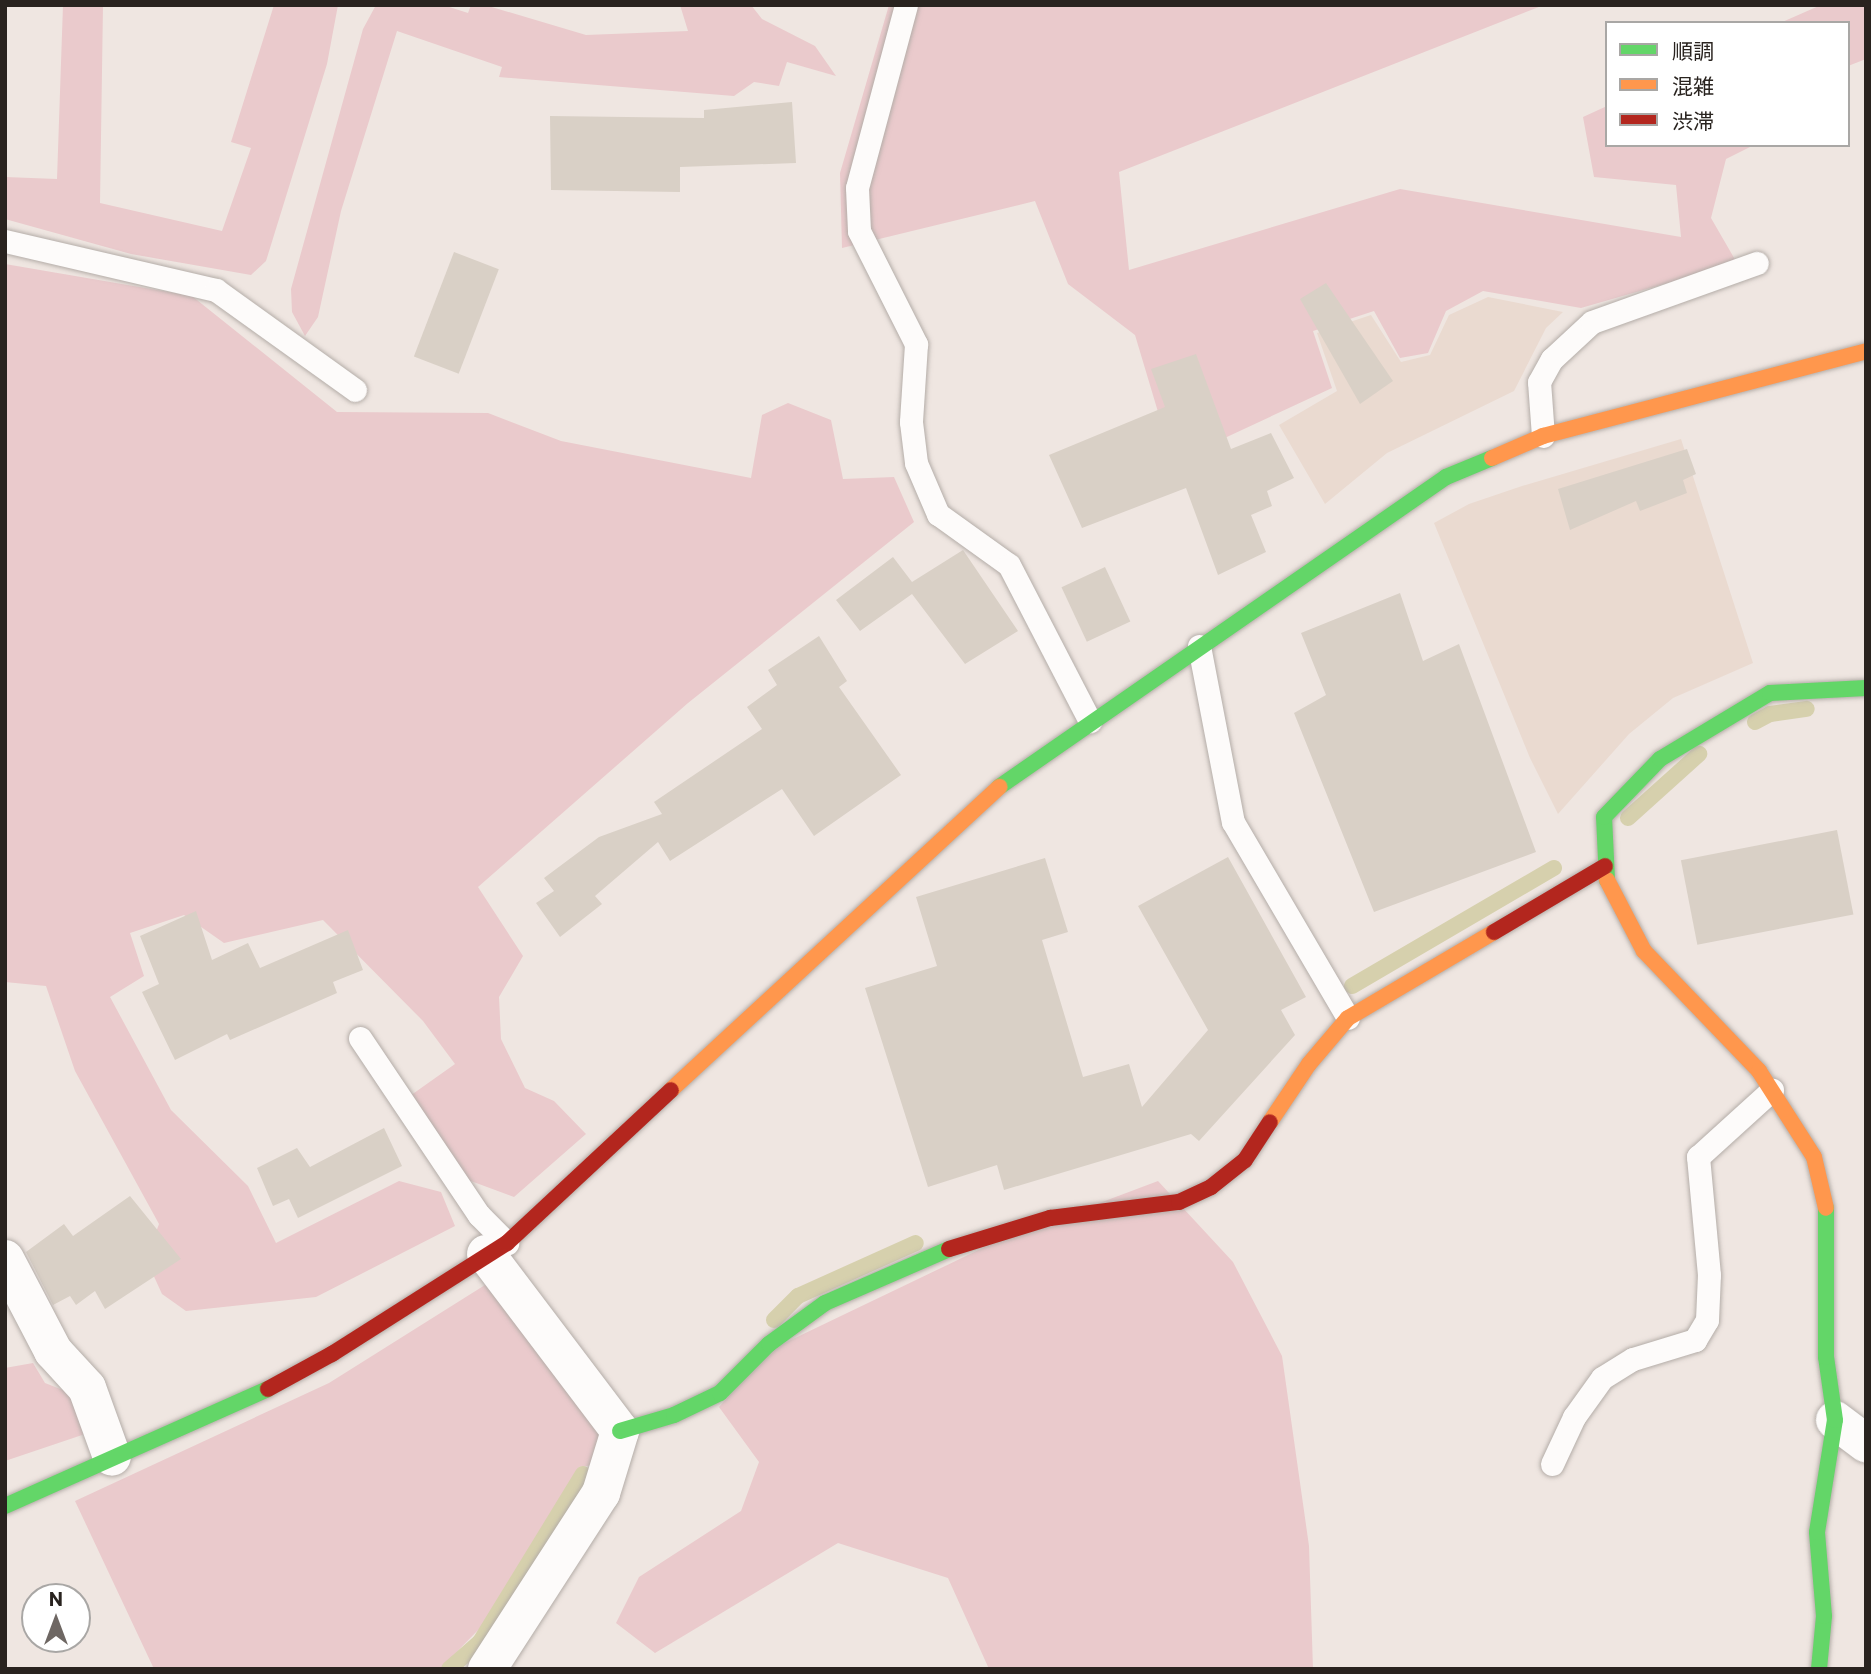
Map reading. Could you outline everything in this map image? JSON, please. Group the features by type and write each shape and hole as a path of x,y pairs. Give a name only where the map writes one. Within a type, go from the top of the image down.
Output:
{"street":[{"path":"5,1506 288,1378 496,1249 979,801 1090,721 1446,477 1543,436 1866,351"},
{"path":"1819,1669 1824,1616 1817,1532 1835,1420 1826,1357 1826,1198 1814,1157 1772,1090 1644,951 1605,877 1605,817 1660,759 1770,694 1866,688"},
{"path":"620,1431 674,1415 720,1392 769,1344 825,1303 922,1260 991,1233 1050,1218 1179,1202 1211,1187 1245,1160 1309,1064 1348,1018 1605,866"},
{"path":"496,1249 620,1431"},
{"path":"5,1259 53,1351 87,1388 112,1457"},
{"path":"1835,1420 1866,1443"},
{"path":"487,1669 601,1493 620,1431"}],"lane":[{"path":"906,5 857,188 859,231 916,344 911,422 916,463 937,514 1009,565 1090,721"},
{"path":"5,241 216,290 355,390"},
{"path":"1543,436 1539,382 1552,359 1592,322 1757,263"},
{"path":"1199,646 1233,822 1348,1018"},
{"path":"360,1038 479,1215 496,1249"},
{"path":"1552,1464 1574,1417 1602,1378 1633,1359 1695,1340 1707,1320 1709,1275 1698,1157 1772,1090"}],"shaded area":[{"path":"63,5 103,5 100,203 222,231 251,148 231,142 274,5 338,5 327,64 266,261 251,275 131,254 5,219 5,177 57,179"},
{"path":"376,5 443,5 468,13 471,5 485,5 586,35 688,31 680,5 751,5 762,19 815,46 836,76 787,62 779,86 754,82 734,96 499,77 502,67 397,31 341,211 318,317 305,336 292,312 291,289 363,29"},
{"path":"889,5 1544,5 1119,172 1129,270 1400,189 1681,237 1676,185 1594,177 1583,117 1605,107 1605,147 1750,147 1726,159 1711,218 1737,263 1581,308 1483,291 1446,311 1428,353 1400,358 1374,311 1313,331 1332,388 1173,462 1135,335 1068,284 1035,201 842,248 840,173"},
{"path":"1821,5 1866,5 1866,59 1850,65 1850,21 1785,21"},
{"path":"5,264 192,296 337,412 488,413 561,441 751,478 762,415 788,403 831,420 843,479 894,477 914,522 688,703 478,887 523,956 499,997 501,1039 525,1088 554,1101 586,1134 514,1197 460,1177 407,1098 455,1064 423,1021 323,920 224,943 184,915 130,933 144,976 110,997 171,1110 248,1186 276,1243 399,1181 441,1192 455,1226 316,1297 186,1311 162,1294 146,1259 159,1224 75,1071 46,986 5,982"},
{"path":"1488,297 1563,312 1546,328 1514,391 1387,453 1325,504 1279,425 1337,391 1317,333 1371,315 1401,362 1430,355 1449,315"},
{"path":"1681,439 1753,663 1673,698 1629,734 1558,814 1530,758 1434,523 1469,504"},
{"path":"1158,1181 1233,1262 1282,1356 1309,1546 1313,1669 989,1669 948,1578 838,1543 655,1653 616,1623 639,1577 741,1511 759,1462 719,1407 770,1350 991,1244"},
{"path":"485,1285 607,1438 594,1465 579,1467 482,1626 440,1669 154,1669 75,1501 329,1383"},
{"path":"33,1363 45,1383 88,1400 91,1432 5,1461 5,1368"}],"building":[{"path":"792,102 796,163 680,167 680,192 551,190 550,116 704,118 704,110"},
{"path":"454,252 499,269 459,374 414,357"},
{"path":"1326,283 1393,381 1360,404 1300,299"},
{"path":"1196,354 1231,449 1271,433 1294,478 1267,491 1272,506 1251,515 1266,552 1218,575 1186,488 1082,528 1049,455 1165,407 1151,369"},
{"path":"1687,449 1696,474 1683,480 1687,493 1640,511 1636,501 1570,530 1558,489"},
{"path":"963,550 1018,631 965,664 912,594 860,631 836,600 893,557 912,582"},
{"path":"1105,567 1130,621 1087,642 1061,587"},
{"path":"1400,593 1423,661 1459,644 1536,852 1374,912 1294,713 1326,695 1301,633"},
{"path":"819,636 847,681 839,687 901,775 814,836 782,789 670,861 658,842 595,896 602,904 560,937 536,903 554,891 544,878 599,837 662,814 654,802 762,729 747,707 777,685 768,670"},
{"path":"1837,830 1853,914 1697,945 1681,860"},
{"path":"1228,857 1306,997 1281,1010 1295,1035 1199,1141 1191,1134 1004,1190 997,1165 928,1187 865,988 937,966 916,897 1045,858 1068,932 1042,940 1083,1077 1129,1064 1142,1107 1208,1030 1138,906"},
{"path":"196,911 212,960 248,943 260,968 348,930 363,970 333,982 337,993 230,1040 227,1034 175,1060 142,992 159,984 140,936"},
{"path":"384,1128 402,1166 298,1218 289,1199 273,1206 257,1168 297,1148 310,1167"},
{"path":"130,1196 181,1259 105,1309 95,1291 76,1305 70,1296 53,1305 26,1252 64,1224 73,1236"}],"waterway":[{"path":"1755,722 1770,714 1807,709"},
{"path":"1628,818 1699,754"},
{"path":"1352,986 1554,868"},
{"path":"774,1320 798,1296 916,1243"},
{"path":"449,1669 480,1642 583,1474"}],"traffic: fast":[{"path":"999,787 1446,477 1492,458"},
{"path":"1607,880 1604,817 1660,759 1770,693 1866,688"},
{"path":"1819,1669 1824,1616 1817,1532 1835,1420 1826,1357 1826,1208"},
{"path":"620,1431 674,1415 720,1393 769,1344 825,1303 949,1249"},
{"path":"5,1506 268,1389"}],"traffic: slow":[{"path":"1492,458 1543,436 1866,351"},
{"path":"671,1090 999,787"},
{"path":"1607,880 1644,951 1759,1071 1814,1157 1826,1208"},
{"path":"1270,1122 1309,1064 1348,1018 1494,932"}],"traffic: jam":[{"path":"1494,932 1605,866"},
{"path":"268,1389 332,1354 507,1243 671,1090"},
{"path":"949,1249 1050,1218 1179,1202 1211,1187 1245,1160 1270,1122"}]}
